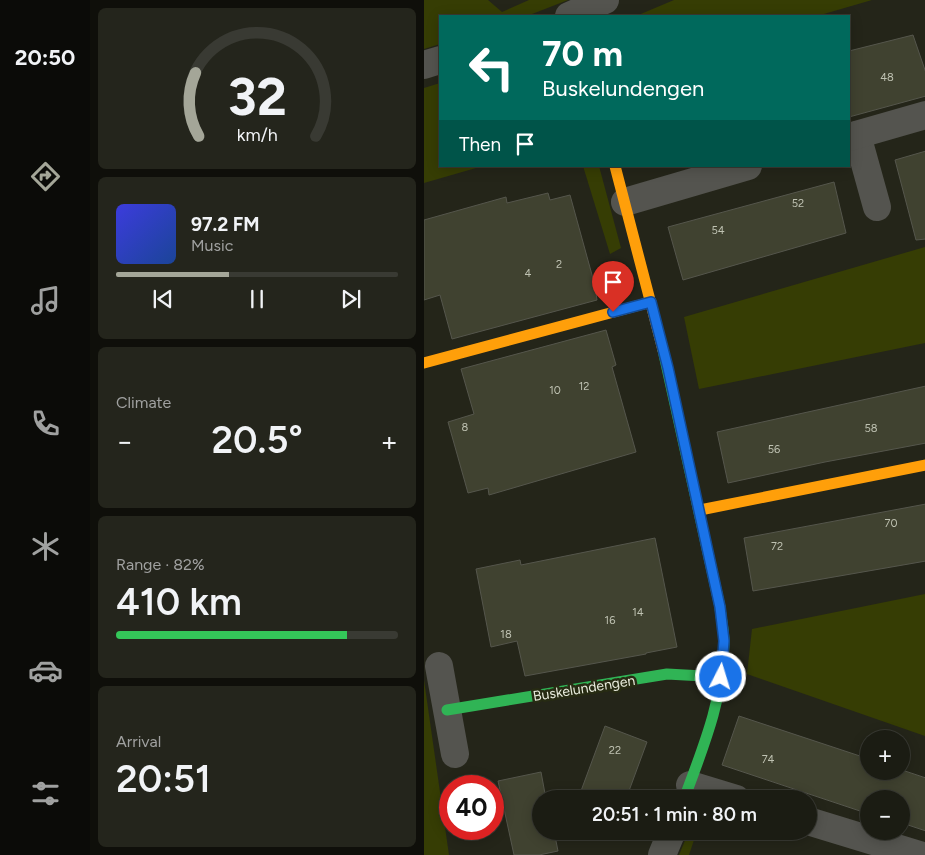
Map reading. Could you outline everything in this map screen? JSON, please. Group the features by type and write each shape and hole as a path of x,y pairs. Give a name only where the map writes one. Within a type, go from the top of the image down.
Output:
{"street":[{"path":"572,15 605,0"},
{"path":"424,65 439,60"},
{"path":"877,207 853,136 925,115"},
{"path":"615,167 668,368 700,510 721,616 724,641 721,677 714,713 688,790"},
{"path":"625,202 745,167"},
{"path":"424,363 651,302"},
{"path":"700,510 925,465"},
{"path":"440,666 455,754"},
{"name":"Buskelundengen","path":"447,710 667,674 721,677"},
{"path":"817,824 919,855"},
{"path":"662,855 668,840"}],"green space":[{"path":"424,0 488,0 502,12 529,0 568,0 530,15 439,15 439,44 424,49"},
{"path":"674,0 872,0 820,15 638,15"},
{"path":"439,83 439,167 480,167 424,183 424,88"},
{"path":"583,167 599,167 621,248 610,254"},
{"path":"925,247 925,343 699,389 684,317"},
{"path":"925,594 925,736 747,674 752,629"},
{"path":"424,680 439,785 439,840 447,840 449,855 424,855"},
{"path":"685,840 694,840 689,855 679,855"}],"building":[{"path":"913,35 926,73 926,96 850,117 850,51"},
{"path":"926,151 926,239 916,240 895,160"},
{"path":"834,182 846,233 683,280 668,227"},
{"path":"548,193 550,200 570,195 597,293 597,300 452,339 440,295 424,300 424,220 506,197 507,203"},
{"path":"606,330 616,365 612,367 636,452 489,495 488,488 468,493 448,422 474,414 461,369"},
{"path":"926,386 926,443 728,483 717,432"},
{"path":"926,504 926,561 753,591 744,538"},
{"path":"655,538 677,647 525,676 517,641 491,647 476,569 520,560 521,565"},
{"path":"739,716 860,756 860,780 910,780 910,773 926,778 926,831 910,826 910,790 860,790 860,811 817,797 817,790 797,790 722,765"},
{"path":"605,726 647,742 629,790 581,790"},
{"path":"541,772 544,790 532,790 532,840 556,840 558,851 539,855 514,855 504,809 504,780"}],"traffic: fast":[{"path":"663,350 720,607 724,638 723,662 716,702 705,741 687,790"},
{"path":"447,710 667,674 721,677"}],"traffic: slow":[{"path":"615,167 663,350"},
{"path":"424,363 651,302"},
{"path":"700,510 926,465"}],"route":[{"path":"613,312 651,302 668,368 720,607 724,641 721,677"}]}
